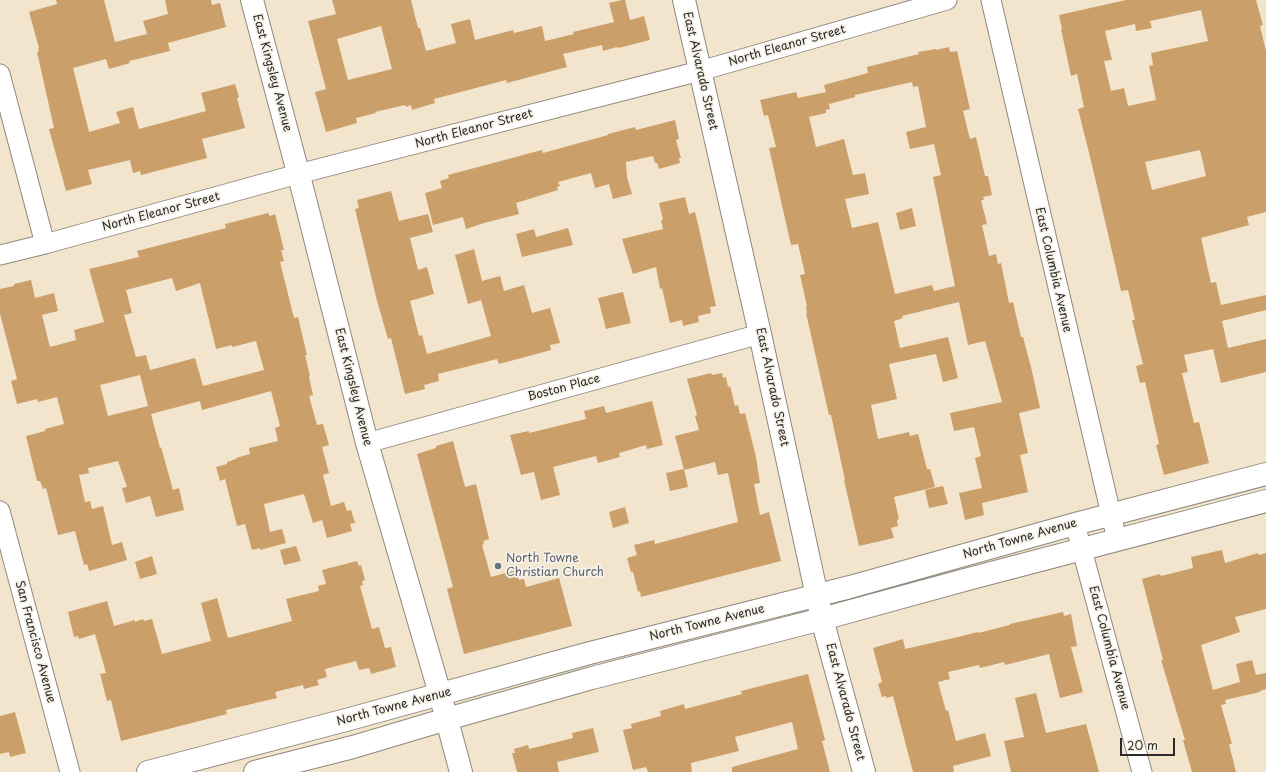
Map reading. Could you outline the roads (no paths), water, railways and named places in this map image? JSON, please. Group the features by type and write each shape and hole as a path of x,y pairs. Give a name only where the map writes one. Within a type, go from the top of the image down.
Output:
{"main road":[{"name":"East Kingsley Avenue","path":"252,0 367,443 440,694 461,772"},
{"name":"East Alvarado Street","path":"684,0 760,334 822,619 864,772"},
{"name":"North Towne Avenue","path":"148,772 346,720 586,654 917,569 1075,524 1266,474"},
{"name":"North Towne Avenue","path":"255,772 353,747 592,678 822,619 1266,501"}],"street":[{"name":"North Eleanor Street","path":"0,255 298,174 700,70 947,0"},
{"name":"East Columbia Avenue","path":"991,0 1117,540"},
{"path":"0,74 45,244"},
{"name":"Boston Place","path":"367,443 760,334"},
{"name":"San Francisco Avenue","path":"0,511 70,772"},
{"name":"East Columbia Avenue","path":"1075,524 1142,772"}],"place":[{"name":"North Towne Christian Church","path":"498,566"}]}
